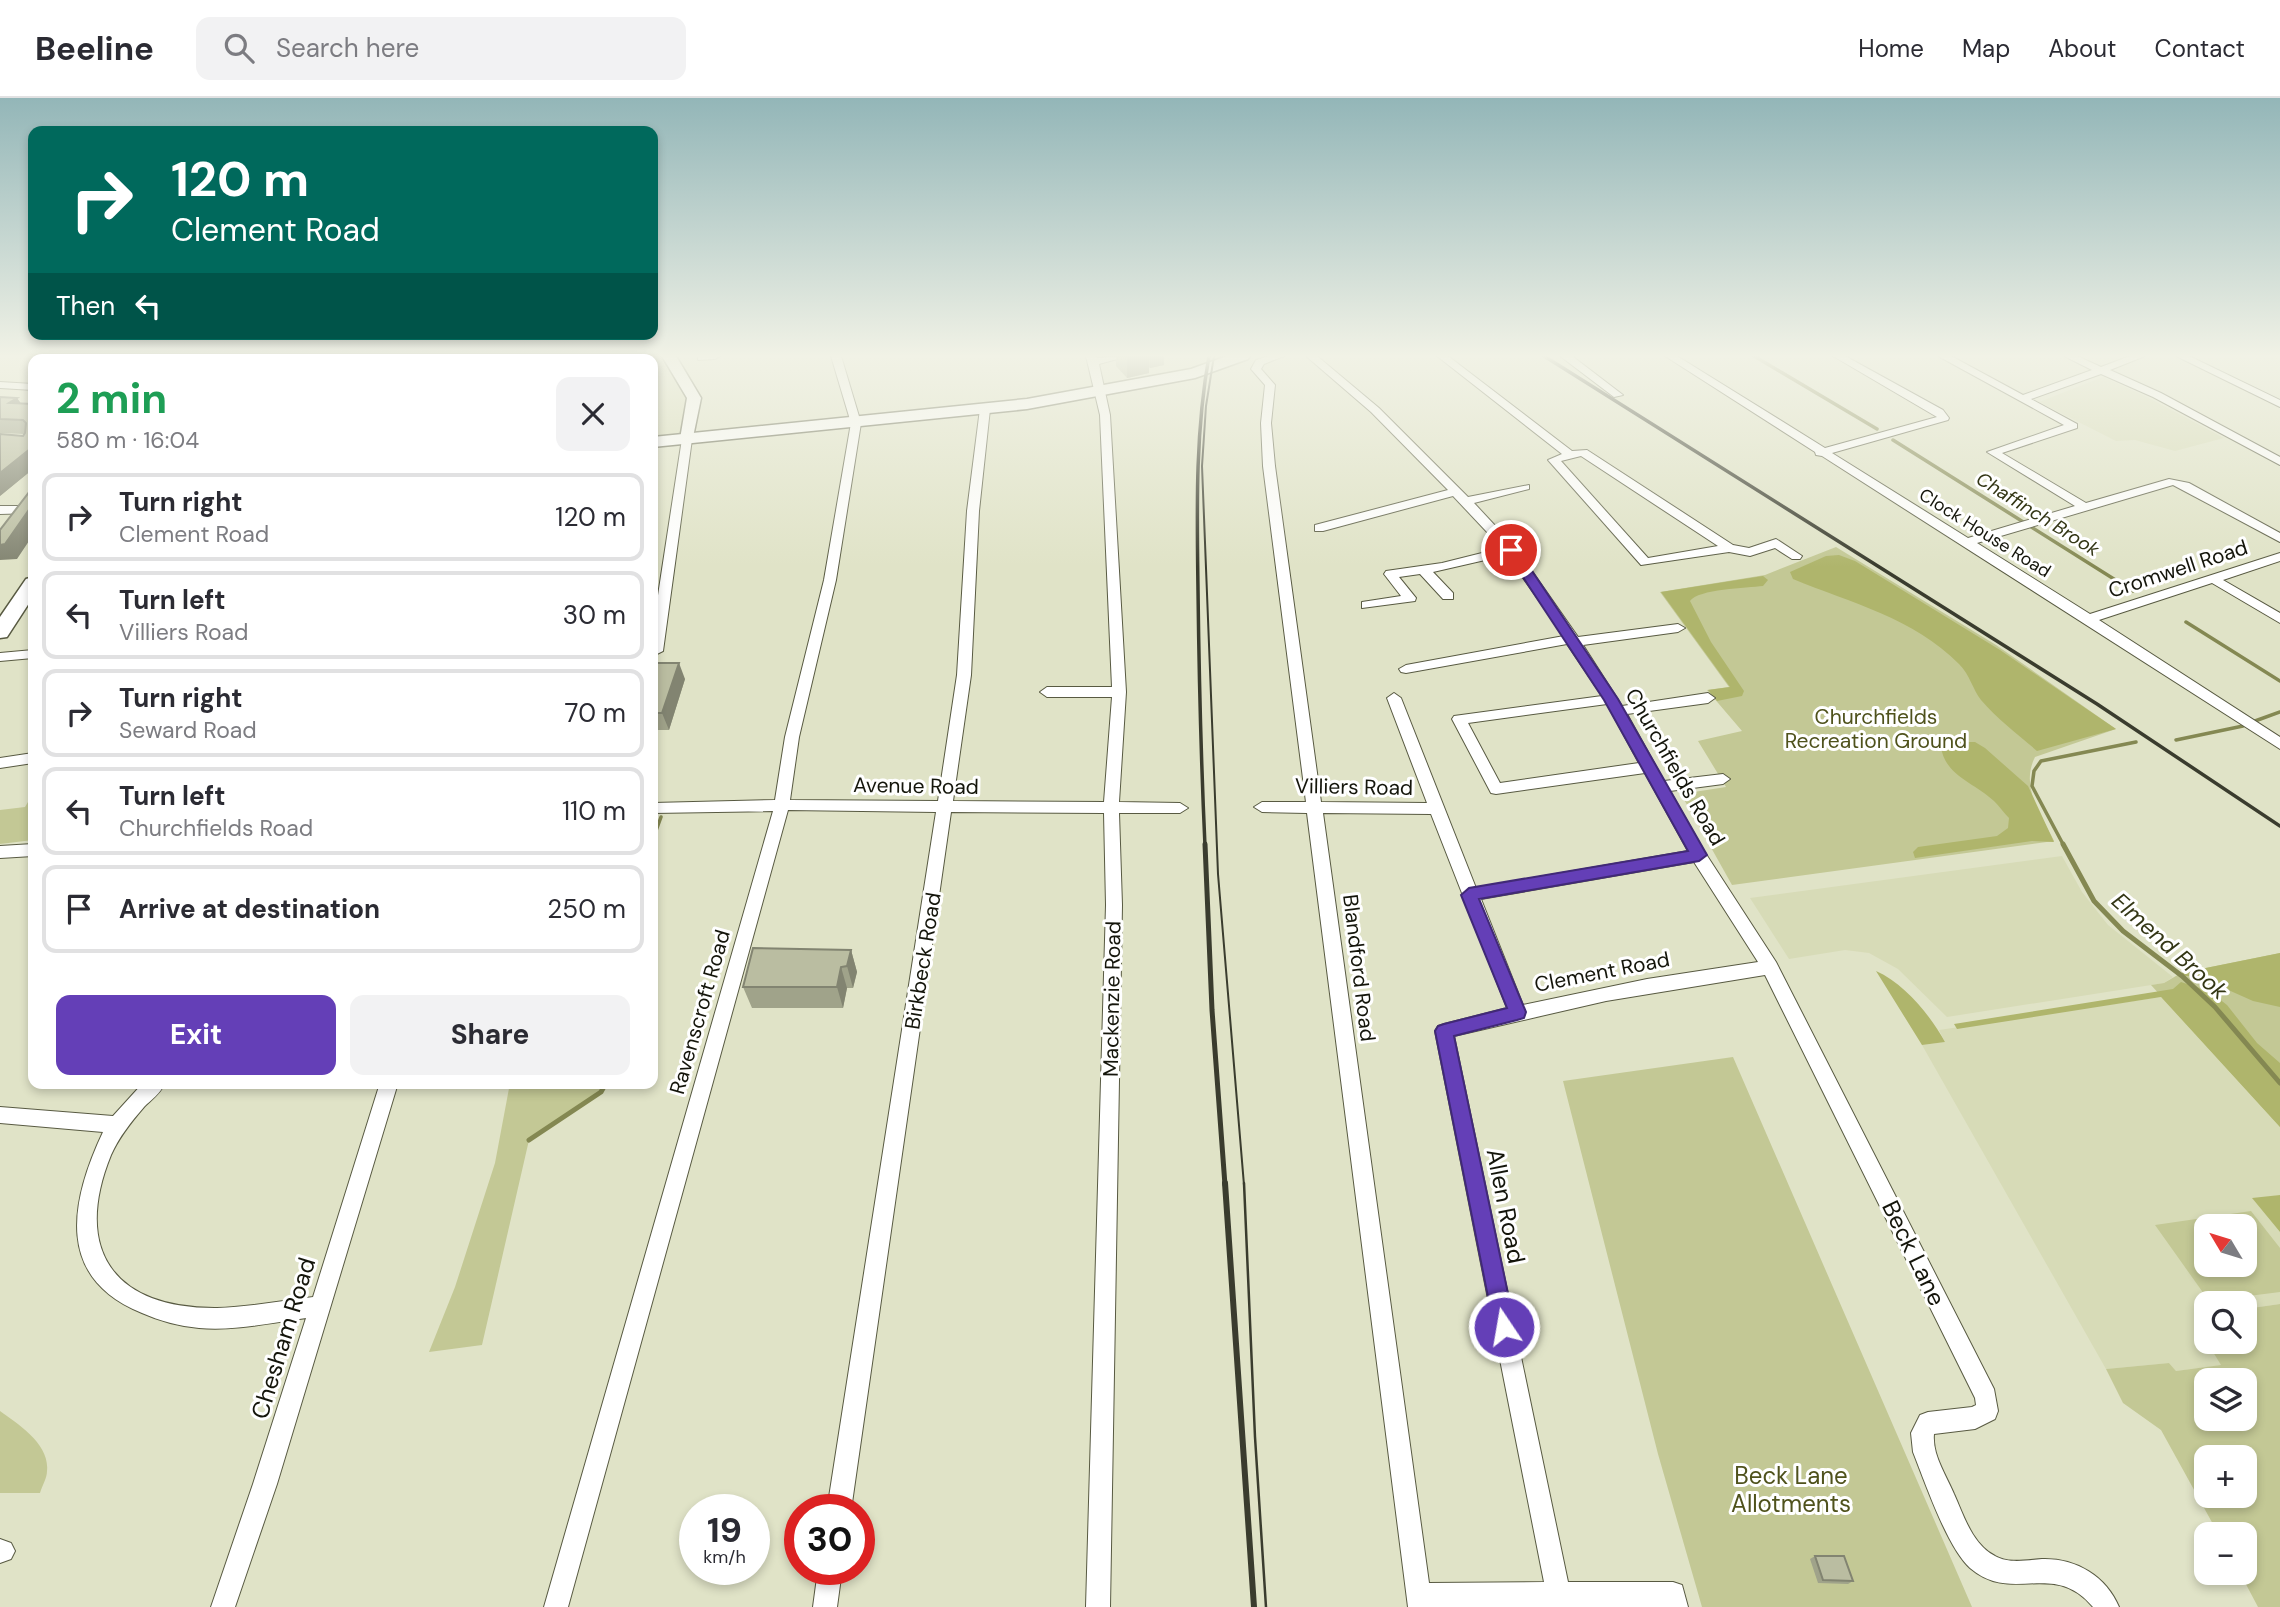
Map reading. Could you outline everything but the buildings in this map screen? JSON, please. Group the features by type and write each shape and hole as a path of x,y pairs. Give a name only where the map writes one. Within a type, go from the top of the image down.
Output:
{"main road":[{"path":"658,442 820,426"},
{"path":"0,632 28,590"}],"street":[{"path":"658,626 689,426"},
{"name":"Ravenscroft Road","path":"556,1607 782,805 792,737 830,580 855,426"},
{"name":"Birkbeck Road","path":"841,1494 947,808 964,675 972,520 983,426"},
{"name":"Mackenzie Road","path":"1098,1607 1114,905 1111,806 1119,692 1106,426"},
{"name":"Blandford Road","path":"1266,426 1269,466 1419,1601"},
{"name":"Churchfields Road","path":"1392,426 1511,550 1614,705 1699,855 1770,967 1843,1109"},
{"path":"1540,426 1577,453 1729,548 1749,552 1776,543 1796,556"},
{"name":"Clock House Road","path":"1779,426 2089,619 2280,744"},
{"path":"1820,453 1909,426"},
{"path":"2072,426 1993,452 2083,506"},
{"path":"2214,426 2280,463"},
{"path":"1577,453 1554,460 1645,562 1729,548"},
{"path":"1967,542 2168,482 2178,482 2280,538"},
{"path":"1464,502 1525,487"},
{"path":"1319,528 1454,492"},
{"path":"0,510 28,510"},
{"path":"1367,605 1410,598 1385,569 1423,569 1511,550"},
{"name":"Cromwell Road","path":"2089,619 2280,557"},
{"path":"1423,569 1448,596"},
{"path":"2212,578 2280,619"},
{"path":"1406,670 1571,640 1678,628"},
{"path":"0,657 28,654"},
{"path":"1047,692 1119,692"},
{"path":"1394,698 1437,809"},
{"path":"1649,767 1496,789 1459,719 1708,698"},
{"path":"0,763 28,759"},
{"path":"1661,788 1723,779"},
{"name":"Avenue Road","path":"658,808 782,805 1180,808"},
{"name":"Villiers Road","path":"1262,807 1437,809 1517,1012"},
{"path":"0,852 28,850"},
{"path":"1469,895 1699,855"},
{"name":"Clement Road","path":"1444,1031 1517,1012 1682,979 1770,967"},
{"name":"Allen Road","path":"1444,1031 1559,1596"},
{"path":"151,1089 118,1125 94,1178 88,1203 91,1258 105,1279 152,1307 184,1316 222,1317 320,1306"},
{"name":"Chesham Road","path":"223,1607 265,1484 387,1089"},
{"name":"Beck Lane","path":"1843,1109 1986,1397 1987,1411 1975,1418 1937,1420 1928,1423 1923,1429 1924,1452 1964,1542 1973,1555 1994,1569 2007,1572 2050,1569 2067,1572 2105,1602"},
{"path":"0,1115 118,1125"},
{"path":"825,1607 828,1585"},
{"path":"1419,1601 1673,1594 1676,1607"}],"shaded area":[{"path":"658,426 682,426 680,434 658,436"},
{"path":"2087,426 2202,426 2224,438 2175,451 2135,440 2116,441"},
{"path":"2062,856 2082,892 2108,925 2173,977 2164,983 1947,1017 1898,969 1869,953 1845,950 1789,959 1750,898"},
{"path":"2161,997 2280,1127 2280,1195 2253,1199 2280,1232 2280,1304 2257,1307 2257,1291 2194,1291 2194,1354 2215,1354 2222,1365 2176,1371 2169,1363 2106,1369 1922,1045 1945,1042 1939,1030"}],"green space":[{"name":"Churchfields Recreation Ground","path":"1836,547 1996,645 2116,729 2035,757 2031,768 2031,790 2054,841 1732,885 1681,794 1726,787 1698,741 1742,731 1707,690 1729,687 1660,592 1765,575"},
{"path":"1839,555 1855,561 2000,650 2116,729 2037,751 1987,707 1963,668 1941,648 1881,613 1793,579 1790,572 1826,556"},
{"path":"1763,576 1768,580 1763,586 1712,592 1690,601 1711,642 1744,691 1742,696 1717,701 1708,690 1730,687 1661,592"},
{"path":"1957,742 1975,742 1985,748 2028,786 2054,842 2032,841 1915,858 1913,852 1918,847 1997,836 2008,828 2009,818 1996,803 1948,765 1941,747"},
{"path":"28,802 28,841 0,844 0,810 25,807"},
{"path":"2280,953 2280,1127 2151,985 2164,983 2181,973"},
{"path":"2280,953 2280,1007 2253,1001 2197,976 2185,976 2181,973"},
{"path":"1876,971 1897,984 1916,1001 1945,1042 1922,1045"},
{"path":"2181,982 2209,991 2227,1005 2257,1043 2280,1063 2280,1127 2161,997 1957,1029 1954,1024 2173,989"},
{"name":"Beck Lane Allotments","path":"1733,1057 1972,1607 1702,1607 1658,1454 1563,1081"},
{"path":"509,1089 603,1089 529,1140 482,1345 429,1352 455,1287 495,1163"},
{"path":"2280,1195 2280,1232 2252,1198"},
{"path":"2251,1211 2253,1214 2230,1214"},
{"path":"2194,1219 2194,1278 2258,1278 2258,1220 2280,1248 2280,1292 2257,1295 2257,1291 2202,1291 2155,1225"},
{"path":"2280,1304 2280,1607 2258,1607 2246,1585 2257,1585 2257,1522 2212,1522 2204,1508 2257,1508 2257,1445 2194,1445 2194,1490 2161,1430 2123,1403 2106,1369 2169,1363 2176,1371 2194,1369 2194,1431 2257,1431 2257,1368 2198,1368 2221,1365 2214,1354 2257,1354 2257,1307"},
{"path":"0,1411 31,1436 43,1452 47,1461 47,1474 40,1493 0,1493"}],"waterway":[{"name":"Chaffinch Brook","path":"1873,426 1877,429"},
{"name":"Chaffinch Brook","path":"1893,440 2133,591"},
{"name":"Chaffinch Brook","path":"2186,622 2280,681"},
{"name":"Elmend Brook","path":"2255,721 2280,712"},
{"name":"Elmend Brook","path":"2176,740 2243,726"},
{"name":"Elmend Brook","path":"2064,846 2032,786 2034,771 2041,761 2136,742"},
{"path":"658,825 661,817"},
{"name":"Elmend Brook","path":"2063,844 2094,901 2123,931 2182,976 2215,1007 2280,1083"},
{"path":"529,1140 603,1089"}],"tram line":[{"path":"1205,426 1202,466 1218,874 1244,1185"},
{"path":"1244,1183 1255,1437 1266,1607"}],"railway":[{"path":"1200,426 1197,502 1205,846"},
{"path":"1656,426 2097,704 2280,826"},
{"path":"1205,844 1212,1010 1225,1185"},
{"path":"1225,1183 1254,1607"}],"route":[{"path":"1504,1327 1444,1031 1517,1012 1469,895 1699,855 1611,699 1511,550"}]}
